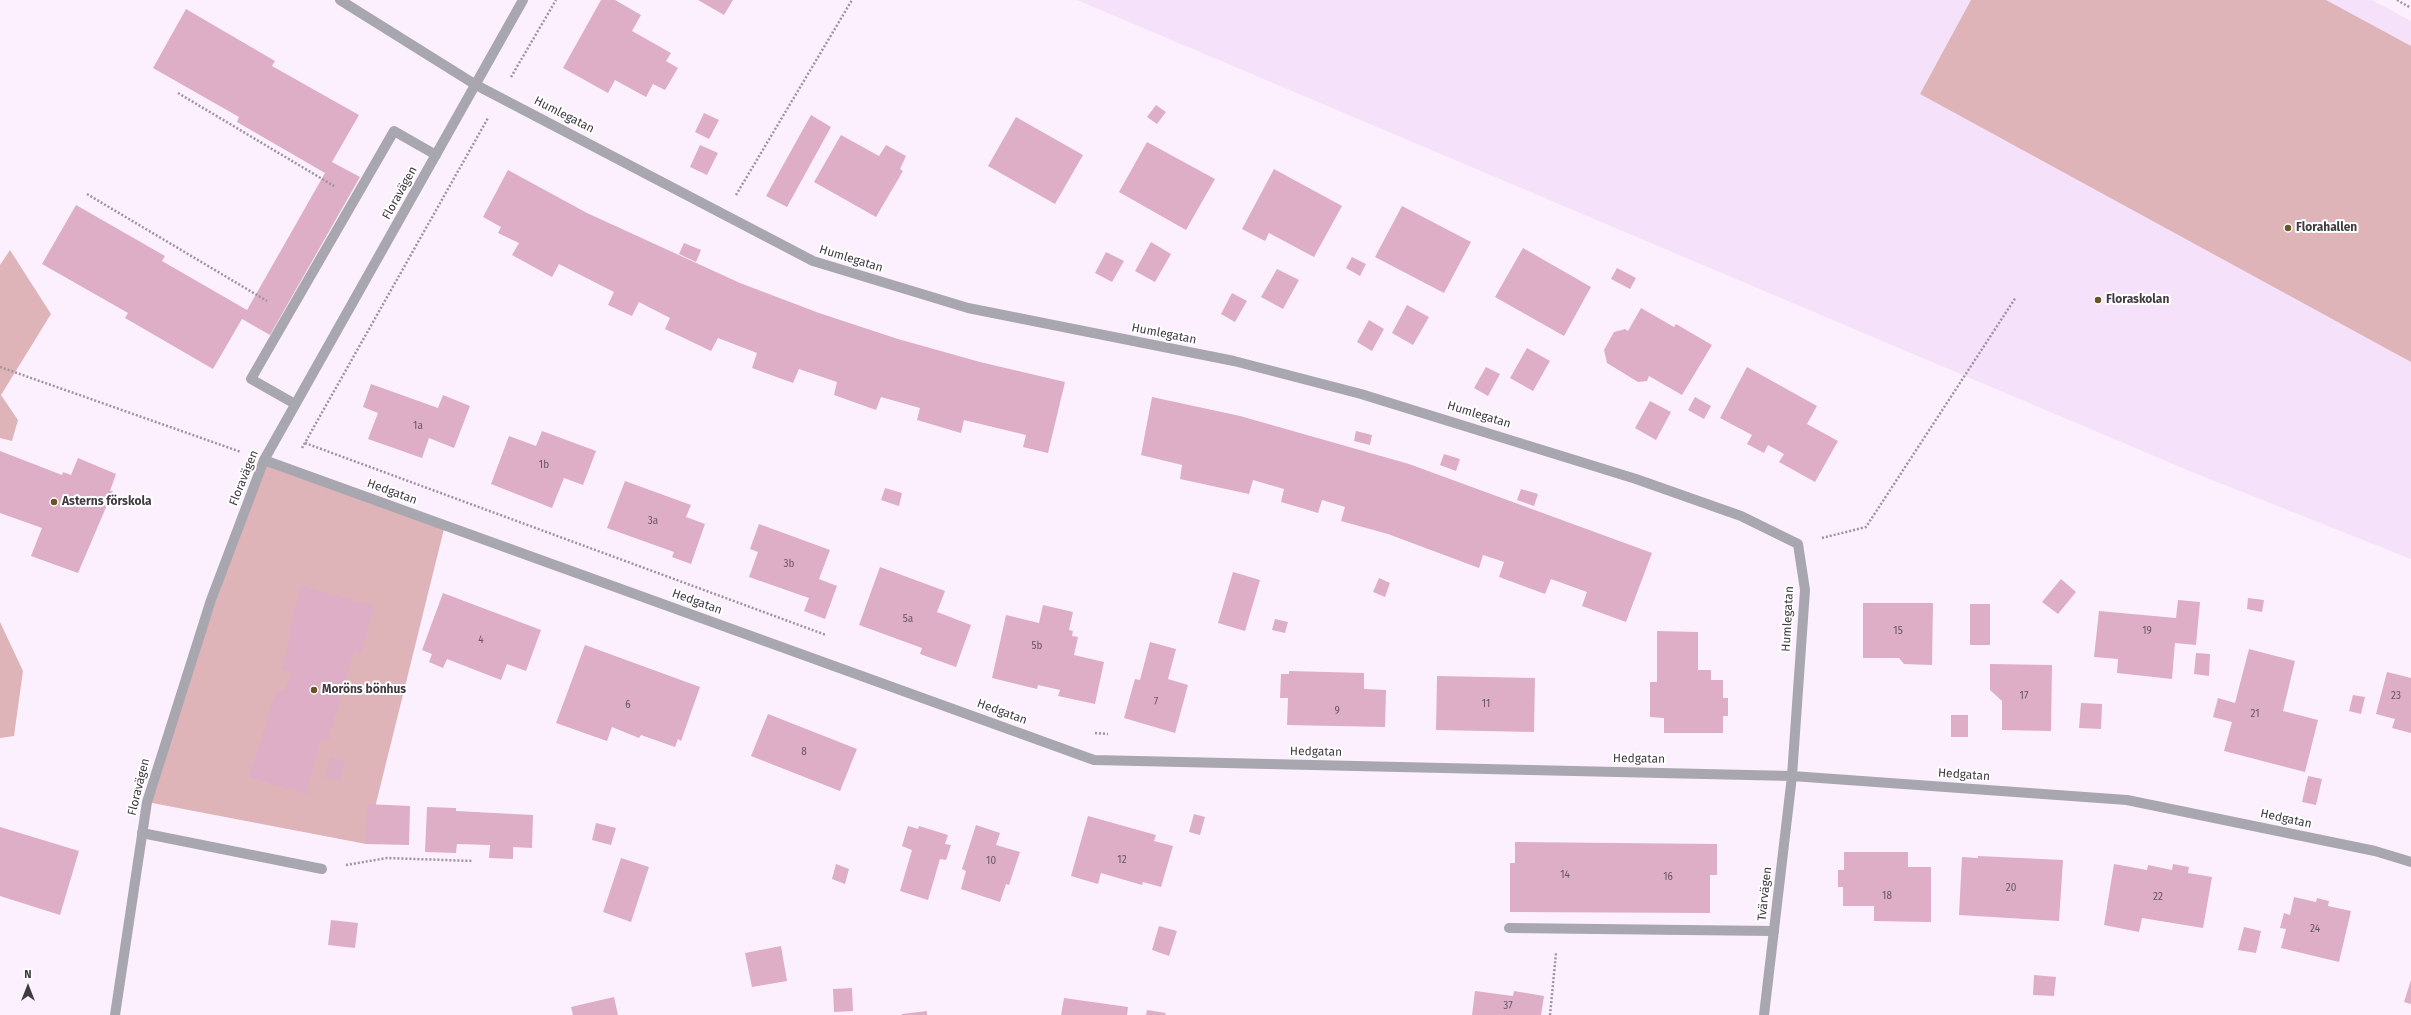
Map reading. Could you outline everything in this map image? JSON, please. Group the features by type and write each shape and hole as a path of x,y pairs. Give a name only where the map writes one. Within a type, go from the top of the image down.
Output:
{"street":[{"name":"Humlegatan","path":"340,0 476,85 813,261 968,308 1234,361 1361,394 1636,479 1741,516 1798,544 1805,590 1792,776"},
{"name":"Floravägen","path":"115,1015 147,802 156,768 203,622 264,460 524,0"},
{"path":"295,404 251,379 394,132 436,155"},
{"name":"Hedgatan","path":"264,460 1094,760 1792,776 2127,800 2367,850 2411,862"},
{"name":"Tvärvägen","path":"1764,1015 1792,776"},
{"path":"142,833 322,869"},
{"path":"1509,928 1774,931"}],"path":[{"path":"290,469 556,0"},
{"path":"725,214 852,0"},
{"path":"2397,0 2411,8"},
{"path":"178,93 355,198"},
{"path":"87,194 288,314"},
{"path":"1798,544 1866,527 2016,297"},
{"path":"0,367 264,460"},
{"path":"304,442 828,636"},
{"path":"1087,730 1110,734"},
{"path":"322,869 387,858 473,862"},
{"path":"1550,1015 1559,929"}],"shaded area":[{"name":"Floraskolan","path":"1077,0 2372,0 2411,21 2411,559 2192,472"},
{"name":"Florahallen","path":"1971,0 2326,0 2411,46 2411,362 1920,94"},
{"path":"10,250 51,314 1,395 18,420 12,441 0,438 0,265"},
{"path":"264,460 445,525 366,844 147,802"},
{"path":"0,622 23,671 14,736 0,738"}],"building":[{"path":"601,0 615,0 641,15 632,31 671,53 666,61 678,68 665,90 653,84 646,97 615,80 608,93 563,68"},
{"path":"698,0 733,0 724,15"},
{"path":"186,9 275,61 272,66 359,115 332,162 360,177 270,335 242,319 213,369 125,318 128,313 42,264 76,205 165,256 162,261 247,310 325,173 237,122 239,117 153,68"},
{"path":"1156,105 1166,112 1157,124 1147,117"},
{"path":"704,113 719,120 709,139 695,132"},
{"path":"811,115 831,127 787,207 766,196"},
{"path":"1016,117 1083,155 1055,204 988,166"},
{"path":"841,135 879,156 886,145 906,156 900,169 903,171 876,217 814,182"},
{"path":"1147,142 1215,179 1186,230 1119,192"},
{"path":"700,145 718,153 707,175 690,167"},
{"path":"1274,169 1342,206 1314,257 1269,233 1265,241 1242,229"},
{"path":"508,170 587,213 740,283 819,313 898,339 980,362 1065,382 1048,453 1023,447 1026,435 964,420 961,433 917,420 920,408 881,397 876,410 834,395 837,382 799,369 793,383 752,368 757,353 718,338 711,351 665,329 670,318 639,302 632,316 608,305 614,292 559,264 552,277 512,255 519,243 498,233 501,227 483,217"},
{"path":"1402,206 1471,242 1444,293 1375,257"},
{"path":"1151,242 1171,254 1155,282 1135,271"},
{"path":"684,243 701,250 696,262 679,254"},
{"path":"1523,248 1591,287 1564,336 1495,297"},
{"path":"1106,252 1124,261 1112,282 1095,273"},
{"path":"1352,257 1366,264 1360,276 1346,268"},
{"path":"1617,268 1636,278 1630,289 1611,279"},
{"path":"1277,269 1299,280 1283,309 1261,297"},
{"path":"1232,293 1247,301 1235,322 1221,314"},
{"path":"1407,305 1429,317 1413,345 1392,333"},
{"path":"1641,308 1674,327 1676,324 1712,345 1682,395 1649,376 1647,381 1638,382 1607,363 1604,350 1614,332 1625,329 1628,331"},
{"path":"1369,320 1384,329 1372,351 1357,342"},
{"path":"1527,348 1550,361 1533,391 1510,378"},
{"path":"1486,367 1500,374 1488,396 1474,388"},
{"path":"1747,367 1817,406 1807,424 1838,441 1815,482 1779,462 1784,454 1768,445 1764,453 1747,444 1752,435 1720,418"},
{"path":"371,384 438,408 443,395 470,406 454,448 429,438 422,458 368,439 378,413 363,407"},
{"path":"1152,397 1240,416 1409,464 1652,553 1626,622 1582,606 1587,592 1551,579 1545,594 1499,577 1504,562 1483,555 1479,568 1388,534 1341,521 1345,507 1322,500 1318,513 1281,502 1284,489 1253,480 1249,494 1180,479 1182,465 1141,455"},
{"path":"1695,397 1711,406 1704,419 1688,410"},
{"path":"1650,401 1671,412 1656,440 1635,428"},
{"path":"542,431 596,451 583,485 564,478 552,508 491,484 509,436 536,446"},
{"path":"1356,431 1372,435 1370,445 1354,441"},
{"name":"Asterns förskola","path":"0,451 62,475 63,472 71,475 78,458 116,474 110,491 113,491 78,573 31,556 42,528 0,513"},
{"path":"1444,454 1460,459 1456,471 1440,465"},
{"path":"625,481 691,505 686,517 705,524 691,564 672,557 674,552 607,528"},
{"path":"885,488 902,493 899,506 881,500"},
{"path":"1521,489 1538,494 1534,506 1517,500"},
{"path":"759,524 830,550 819,579 837,586 825,619 804,611 809,598 749,577 758,552 750,549"},
{"path":"880,567 945,591 937,612 971,625 956,667 920,654 922,648 859,625"},
{"path":"1233,572 1260,580 1245,631 1218,623"},
{"path":"1379,578 1390,583 1385,597 1373,592"},
{"path":"2061,579 2076,592 2058,614 2042,602"},
{"name":"Moröns bönhus","path":"301,586 374,606 361,653 354,651 328,741 321,739 306,794 249,777 277,689 285,691 291,673 281,670 291,634 288,633"},
{"path":"443,593 541,630 526,671 507,664 501,680 447,659 443,668 429,662 432,654 422,650"},
{"path":"2248,598 2264,600 2262,612 2247,609"},
{"path":"2178,600 2200,602 2196,645 2175,643 2172,679 2117,673 2118,659 2094,657 2099,611 2176,618"},
{"path":"1863,603 1933,603 1932,665 1904,664 1899,658 1863,658"},
{"path":"1970,604 1990,604 1990,645 1970,645"},
{"path":"1043,605 1073,612 1069,630 1073,631 1072,636 1078,637 1074,655 1104,662 1095,704 1058,696 1060,690 1038,685 1037,689 992,678 1006,615 1039,623"},
{"path":"1275,619 1288,622 1285,633 1272,630"},
{"path":"1657,631 1698,632 1698,670 1711,670 1711,680 1723,680 1723,698 1728,698 1728,716 1723,716 1723,733 1664,733 1664,718 1650,717 1650,682 1657,682"},
{"path":"1150,642 1176,649 1168,679 1188,685 1175,733 1124,718 1135,679 1140,680"},
{"path":"585,645 700,687 681,741 678,739 675,747 641,735 639,738 612,727 607,741 556,723"},
{"path":"2249,649 2295,661 2283,711 2318,720 2305,772 2224,751 2232,722 2213,717 2218,698 2235,703"},
{"path":"2196,653 2210,654 2209,676 2194,674"},
{"path":"1990,664 2052,665 2051,731 2002,730 2002,701 1990,690"},
{"path":"1289,671 1364,673 1364,689 1386,690 1385,727 1287,725 1288,698 1280,698 1281,674 1289,674"},
{"path":"2387,672 2411,678 2411,733 2392,728 2395,719 2376,714"},
{"path":"1437,676 1535,678 1534,732 1436,730"},
{"path":"2353,695 2365,697 2361,714 2349,711"},
{"path":"2081,703 2102,704 2101,729 2079,728"},
{"path":"768,714 857,749 840,791 751,756"},
{"path":"1951,715 1968,715 1968,737 1951,737"},
{"path":"330,757 345,761 340,781 325,777"},
{"path":"2308,776 2322,779 2316,805 2302,802"},
{"path":"367,804 410,806 409,845 366,844"},
{"path":"427,807 456,808 456,811 533,815 532,848 513,847 513,859 489,858 490,845 457,844 456,853 425,852"},
{"path":"1194,814 1205,817 1200,835 1189,832"},
{"path":"1088,816 1156,835 1154,841 1173,846 1161,887 1143,882 1142,885 1101,873 1098,884 1071,876"},
{"path":"596,823 616,828 611,845 592,840"},
{"path":"976,825 1000,833 996,845 1020,852 1009,885 1006,884 1000,902 961,889 966,871 962,869"},
{"path":"908,826 918,829 919,826 948,835 945,844 951,845 946,860 940,859 928,900 900,891 912,850 902,846"},
{"path":"0,827 79,851 60,915 0,896"},
{"path":"1515,842 1717,844 1717,875 1710,875 1710,913 1510,912 1510,863 1515,863"},
{"path":"1844,852 1908,852 1908,867 1931,867 1931,922 1874,921 1874,906 1843,906 1843,887 1838,887 1838,870 1844,870"},
{"path":"1978,856 2063,860 2059,921 1959,915 1962,857 1978,858"},
{"path":"621,858 649,867 631,922 603,912"},
{"path":"836,864 849,869 845,884 832,879"},
{"path":"2114,864 2147,870 2148,865 2172,870 2173,864 2189,867 2188,873 2212,877 2203,928 2142,918 2139,932 2104,925"},
{"path":"2294,897 2316,902 2317,898 2329,901 2328,906 2351,911 2339,962 2281,948 2286,929 2280,928 2284,913 2290,915"},
{"path":"331,920 358,923 355,948 328,945"},
{"path":"1159,926 1177,931 1169,956 1152,950"},
{"path":"2244,927 2261,931 2256,953 2238,950"},
{"path":"781,946 787,981 752,987 745,953"},
{"path":"2034,975 2056,977 2054,996 2033,995"},
{"path":"2411,980 2411,1004 2404,1002"},
{"path":"852,988 853,1011 834,1012 833,989"},
{"path":"1475,991 1513,996 1514,991 1544,996 1541,1015 1472,1015"},
{"path":"614,997 618,1015 573,1015 571,1007"},
{"path":"1064,998 1128,1007 1127,1015 1061,1015"},
{"path":"1147,1010 1166,1013 1165,1015 1146,1015"},
{"path":"927,1011 927,1015 902,1015 902,1014"}],"place":[{"name":"Florahallen","path":"2288,228"},
{"name":"Floraskolan","path":"2098,300"},
{"name":"Asterns förskola","path":"54,502"},
{"name":"Moröns bönhus","path":"314,690"}]}
